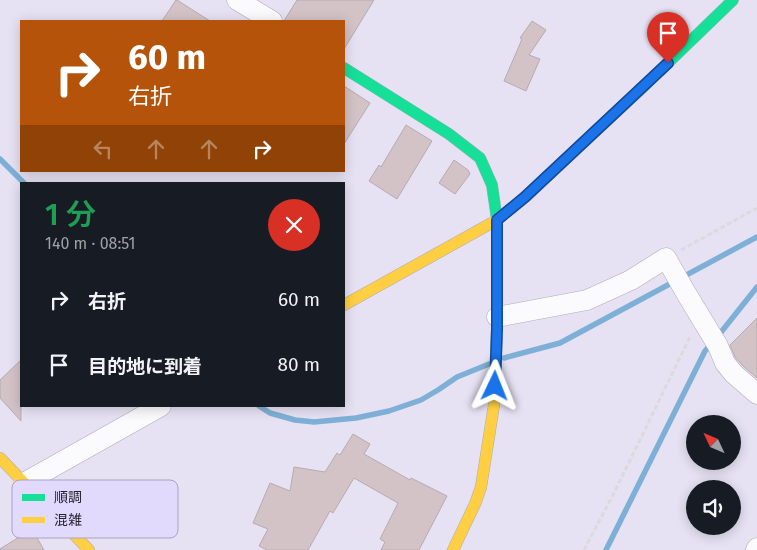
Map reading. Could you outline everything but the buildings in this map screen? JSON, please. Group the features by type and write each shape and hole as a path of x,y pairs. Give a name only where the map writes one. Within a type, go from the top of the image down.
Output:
{"street":[{"path":"238,0 270,20"},
{"path":"345,304 497,220 532,191 733,0"},
{"path":"345,69 449,134 480,158 492,185 497,220 497,317 494,405 481,488 453,550"},
{"path":"497,317 588,300 631,280 656,263 667,260 718,346 726,364 734,374 757,394"},
{"path":"29,480 159,407"},
{"path":"0,458 21,480"},
{"path":"77,538 89,550"}],"path":[{"path":"667,260 757,208"},
{"path":"584,550 702,320"}],"waterway":[{"path":"0,159 23,182"},
{"path":"504,358 560,343 757,237"},
{"path":"718,336 757,287"},
{"path":"606,550 705,351 712,343"},
{"path":"261,407 270,413 295,420 314,422 356,418 389,411 421,400 457,377 489,364"}],"traffic: fast":[{"path":"644,86 733,0"},
{"path":"345,69 449,134 480,158 492,185 497,220 497,328"}],"traffic: slow":[{"path":"345,304 497,220 525,197 644,86"},
{"path":"453,550 481,487 494,405 497,328"},
{"path":"0,458 21,480"},
{"path":"77,538 89,550"}],"route":[{"path":"495,386 497,220 525,197 668,63"}]}
